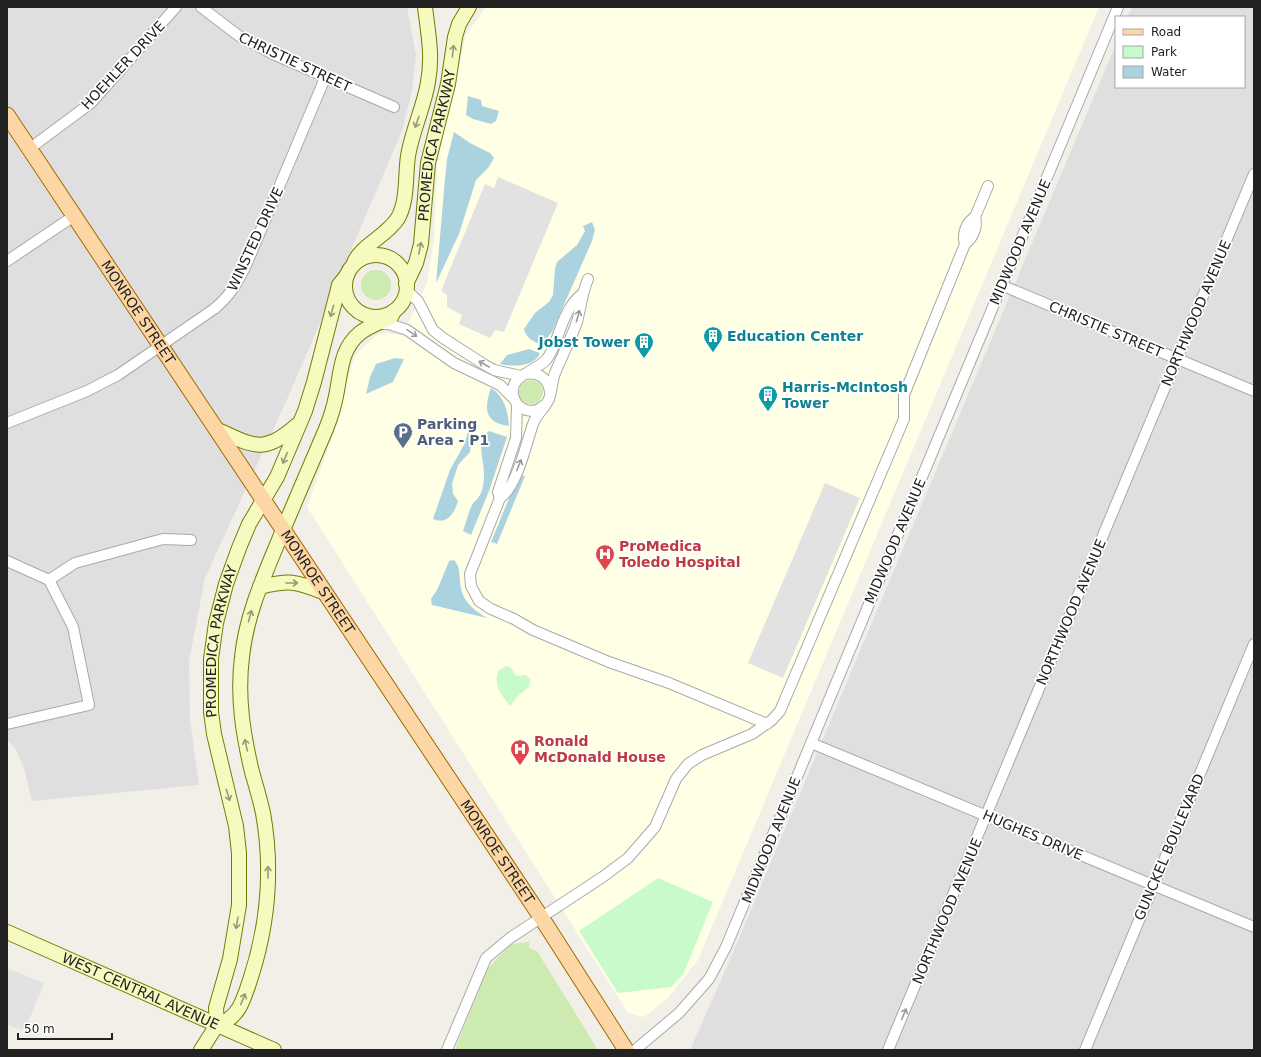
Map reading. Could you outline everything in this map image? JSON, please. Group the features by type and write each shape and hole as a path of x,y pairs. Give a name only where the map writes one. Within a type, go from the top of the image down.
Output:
{"main road":[{"name":"MONROE STREET","path":"7,115 323,592 541,917 626,1050"}],"street":[{"name":"HOEHLER DRIVE","path":"29,149 91,103 176,7"},
{"name":"CHRISTIE STREET","path":"201,7 239,36 325,78 394,107"},
{"name":"PROMEDICA PARKWAY","path":"354,263 357,256 391,228 402,206 409,149 424,99 430,72 431,44 425,7"},
{"name":"PROMEDICA PARKWAY","path":"406,287 416,264 421,244 428,163 448,84 455,37 459,24 468,7"},
{"name":"MIDWOOD AVENUE","path":"635,1050 679,1013 709,979 726,947 1118,7"},
{"name":"WINSTED DRIVE","path":"7,423 87,391 118,375 214,309 226,299 235,287 325,78"},
{"name":"NORTHWOOD AVENUE","path":"888,1050 1254,174"},
{"path":"447,1050 486,958 506,940 613,871 635,851 655,827 676,779 688,764 702,756 752,734 776,716 783,705 898,435 905,416 904,395 964,244 970,240 977,224 975,217 988,186"},
{"path":"7,261 74,216"},
{"path":"406,287 402,302 394,311 383,316 371,316 355,308 346,293 346,275 354,263 370,256 387,257 401,268 406,287 418,301 433,330 485,365 499,371 523,375 536,374 541,376 548,382 550,392"},
{"name":"PROMEDICA PARKWAY","path":"217,1025 216,1008 236,929 240,880 239,853 234,818 223,776 212,717 211,659 218,612 229,574 250,524 277,477 300,422 314,382 337,294 346,275"},
{"path":"588,278 582,294 582,304 576,324 556,371 546,404 533,423 527,445 516,472 505,495 500,498 470,574 471,586 479,601 533,630 608,662 669,683 767,724"},
{"name":"CHRISTIE STREET","path":"1001,285 1254,391"},
{"path":"500,498 498,492 516,438 514,385 523,375 547,359 574,300 582,294"},
{"name":"PROMEDICA PARKWAY","path":"201,1050 217,1025 232,1018 242,1002 258,956 267,910 269,872 266,831 261,803 243,729 240,698 240,678 244,641 250,615 260,587 330,417 336,397 340,370 346,351 358,335 375,324 391,317 394,311"},
{"path":"375,324 389,324 407,330 454,363 500,385 515,402 530,411 538,410 546,404"},
{"path":"216,429 242,441 261,446 270,444 285,436 300,422"},
{"path":"49,580 75,563 163,539 191,540"},
{"path":"7,561 49,580 73,627 90,705 7,724"},
{"path":"260,587 277,583 298,582 323,592"},
{"name":"GUNCKEL BOULEVARD","path":"1085,1050 1254,644"},
{"name":"HUGHES DRIVE","path":"811,743 1254,927"},
{"name":"WEST CENTRAL AVENUE","path":"7,932 274,1050"}],"shaded area":[{"path":"7,7 407,7 416,55 412,91 402,131 289,395 205,578 189,661 190,720 199,785 32,801 24,768 14,746 7,741"},
{"name":"ProMedica Toledo Hospital","path":"486,7 1099,7 698,960 667,999 644,1017 628,1013 307,507 339,418 347,381 355,355 377,335 385,333 402,335 427,284 434,240 437,164 466,35"},
{"path":"1132,7 1254,7 1254,1050 690,1050 722,978 1115,46 1115,88 1245,88 1245,16 1128,16"},
{"path":"498,177 558,203 504,332 495,330 490,338 459,324 462,315 447,307 447,295 441,291 485,184 494,188"},
{"path":"825,483 860,498 783,678 748,663"},
{"path":"7,968 44,983 29,1020 30,1027 28,1032 7,1025"}],"green space":[{"path":"376,270 387,274 391,285 387,296 376,300 365,296 361,285 365,274"},
{"path":"531,380 540,383 543,392 540,401 531,404 522,401 519,392 522,383"},
{"path":"506,666 511,668 516,676 526,675 531,680 529,687 519,695 510,706 501,694 497,684 497,675 499,670"},
{"path":"658,878 713,902 683,975 671,987 618,993 579,931"},
{"path":"529,942 529,948 537,951 598,1050 455,1050 487,969 511,944"}],"water":[{"path":"468,96 481,100 482,106 499,111 496,121 491,124 473,119 466,115"},
{"path":"454,132 470,143 490,153 494,158 488,168 476,180 459,234 436,283 447,159"},
{"path":"592,222 595,230 592,241 552,332 543,342 537,343 528,337 524,329 535,313 549,302 553,295 557,262 577,245 585,231 583,226"},
{"path":"529,349 540,353 533,361 517,366 500,364 507,355"},
{"path":"395,358 404,359 393,382 366,394 370,377 376,364"},
{"path":"491,388 499,395 504,404 508,415 509,426 495,422 490,418 487,402"},
{"path":"470,423 474,424 470,452 458,465 452,484 453,494 458,501 449,517 442,521 433,519 450,470 465,443"},
{"path":"489,431 507,437 489,491 471,535 463,531 472,504 480,496 482,490 484,468 481,446 482,441"},
{"path":"521,475 525,476 497,544 491,542 510,496"},
{"path":"454,560 458,567 461,588 465,599 472,607 487,618 432,605 431,599 438,588 449,561"}],"place":[{"name":"Education Center","path":"713,353"},
{"name":"Jobst Tower","path":"644,359"},
{"name":"Harris-McIntosh Tower","path":"768,412"},
{"name":"Parking Area - P1","path":"403,449"},
{"name":"ProMedica Toledo Hospital","path":"605,571"},
{"name":"Ronald McDonald House","path":"520,766"}]}
